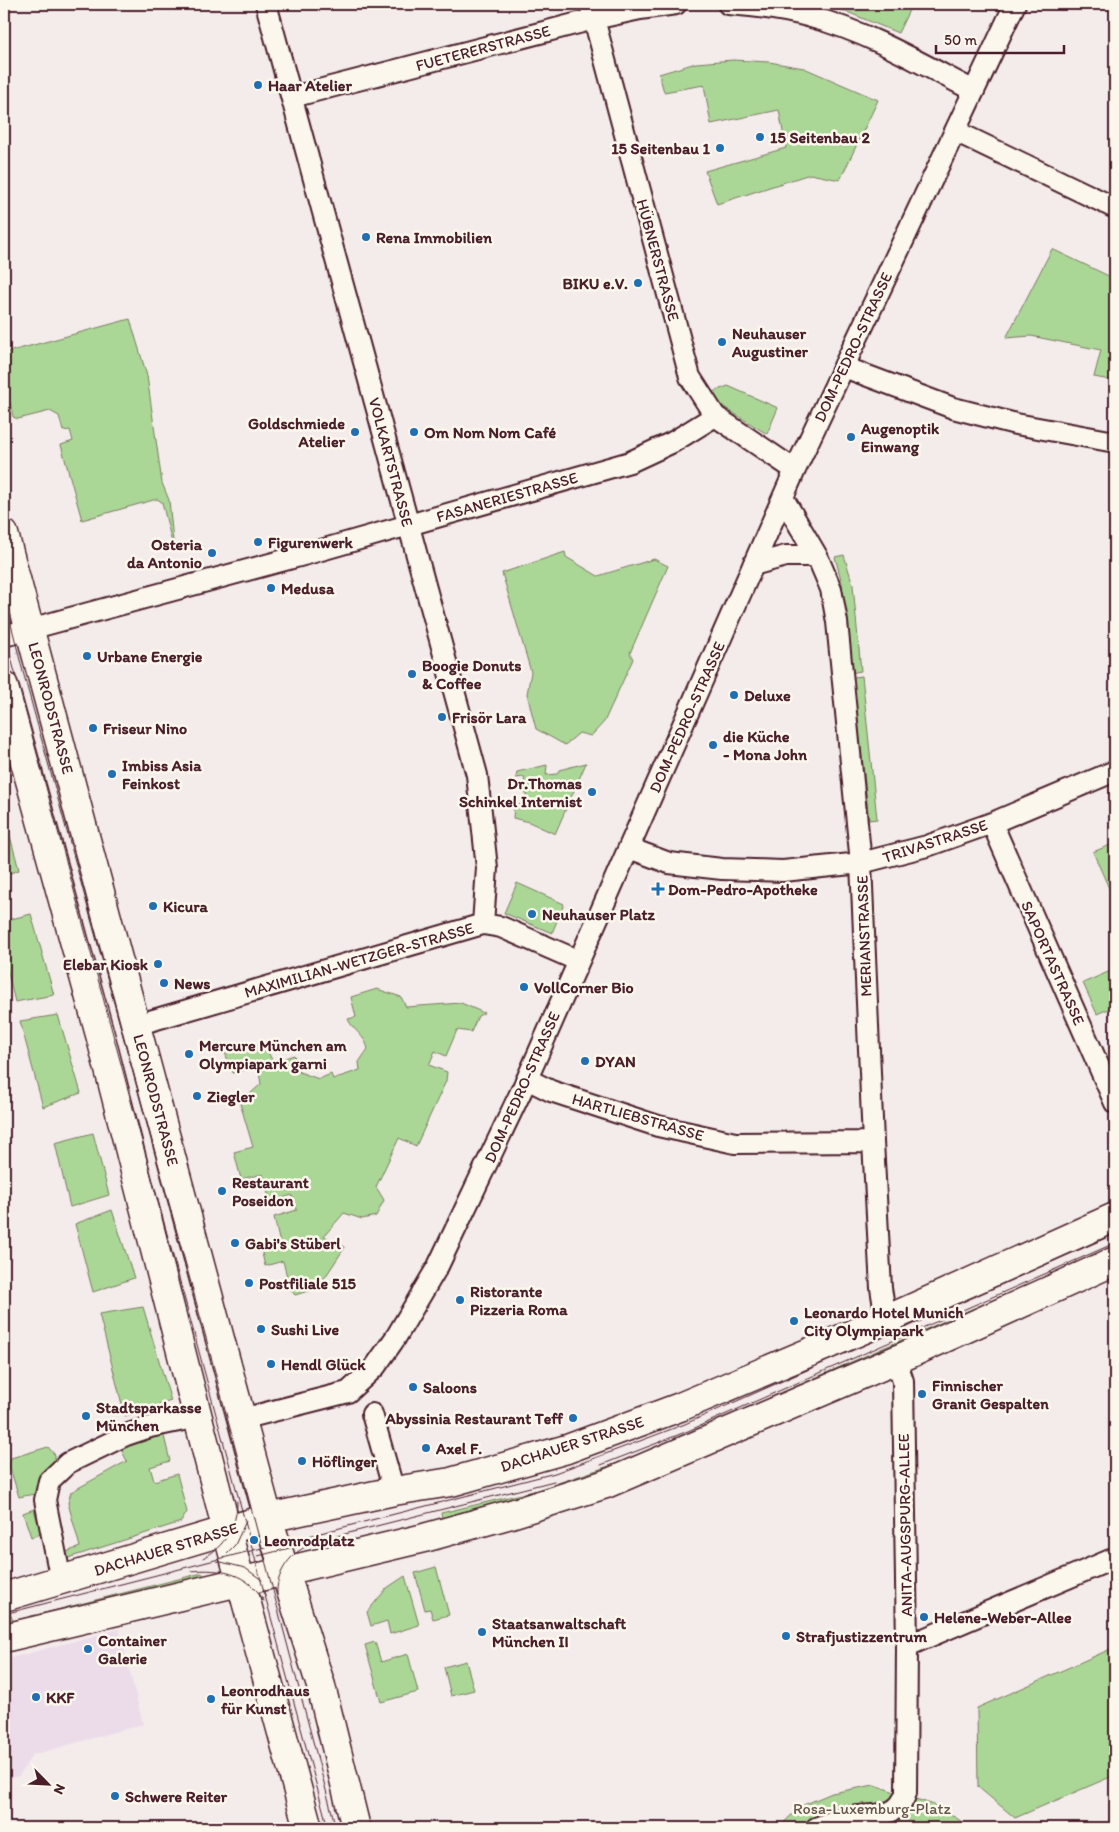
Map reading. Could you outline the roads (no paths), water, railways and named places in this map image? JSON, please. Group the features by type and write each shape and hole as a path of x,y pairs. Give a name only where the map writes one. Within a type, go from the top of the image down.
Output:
{"main road":[{"name":"LEONRODSTRASSE","path":"4,534 268,1518 321,1686 356,1828"},
{"path":"4,686 105,1051 227,1531 308,1828"},
{"name":"DACHAUER STRASSE","path":"4,1597 268,1518 394,1491 451,1482 567,1449 680,1408 886,1320 1115,1216"},
{"path":"4,1638 240,1580 286,1571 511,1514 606,1484 896,1360 1115,1260"}],"street":[{"name":"VOLKARTSTRASSE","path":"266,4 477,775 488,868 482,924"},
{"name":"FUETERERSTRASSE","path":"292,97 592,11 676,4"},
{"path":"728,4 768,7 812,17 865,36 974,91"},
{"name":"DOM-PEDRO-STRASSE","path":"348,1392 375,1367 396,1337 438,1266 527,1079 795,470 1015,4"},
{"name":"HÜBNERSTRASSE","path":"592,11 690,377 715,416 795,470"},
{"path":"955,131 1115,208"},
{"path":"844,366 953,408 1016,424 1115,442"},
{"name":"FASANERIESTRASSE","path":"30,627 307,554 630,462 673,442 715,416"},
{"name":"MERIANSTRASSE","path":"783,498 817,556 831,589 837,622 861,863 873,1142 881,1288 886,1320"},
{"path":"753,565 786,556 817,556"},
{"name":"LEONRODSTRASSE","path":"4,636 30,627"},
{"name":"TRIVASTRASSE","path":"629,848 669,863 722,869 783,870 861,863 927,846 992,823 1115,771"},
{"name":"SAPORTASTRASSE","path":"992,823 1115,1103"},
{"name":"MAXIMILIAN-WETZGER-STRASSE","path":"136,1025 482,924 501,927 579,961"},
{"name":"HARTLIEBSTRASSE","path":"527,1079 551,1091 658,1126 735,1143 873,1142"},
{"name":"ANITA-AUGSPURG-ALLEE","path":"823,1826 849,1816 881,1815 898,1809 906,1793 907,1646 903,1381 896,1360"},
{"path":"242,1419 348,1392 369,1412 394,1491"},
{"path":"61,1581 45,1500 49,1481 68,1463 126,1435 150,1427 198,1417"},
{"path":"907,1646 1115,1558"}],"tram line":[{"path":"4,596 22,668 205,1334 336,1828"},
{"path":"4,632 328,1828"},
{"path":"4,1614 555,1473 685,1424 1115,1234"},
{"path":"601,1465 688,1431 1115,1243"},
{"path":"258,1556 554,1481"},
{"path":"203,1558 211,1554 228,1534 235,1518 237,1501"},
{"path":"224,1556 235,1545 246,1521"},
{"path":"277,1594 277,1587 284,1567 293,1555 305,1547"},
{"path":"217,1561 245,1568 262,1580"},
{"path":"191,1571 213,1570 233,1574 250,1584 264,1601"}],"place":[{"name":"Haar Atelier","path":"258,85"},
{"name":"15 Seitenbau 2","path":"760,137"},
{"name":"15 Seitenbau 1","path":"720,148"},
{"name":"Rena Immobilien","path":"366,237"},
{"name":"BIKU e.V.","path":"638,283"},
{"name":"Neuhauser Augustiner","path":"722,342"},
{"name":"Goldschmiede Atelier","path":"355,432"},
{"name":"Om Nom Nom Café","path":"414,432"},
{"name":"Augenoptik Einwang","path":"851,437"},
{"name":"Figurenwerk","path":"258,542"},
{"name":"Osteria da Antonio","path":"212,553"},
{"name":"Medusa","path":"271,588"},
{"name":"Urbane Energie","path":"87,656"},
{"name":"Boogie Donuts & Coffee","path":"412,674"},
{"name":"Deluxe","path":"734,695"},
{"name":"Frisör Lara","path":"442,717"},
{"name":"Friseur Nino","path":"93,728"},
{"name":"die Küche - Mona John","path":"713,745"},
{"name":"Imbiss Asia Feinkost","path":"112,774"},
{"name":"Dr.Thomas Schinkel Internist","path":"592,792"},
{"name":"Dom-Pedro-Apotheke","path":"658,889"},
{"name":"Kicura","path":"153,906"},
{"name":"Neuhauser Platz","path":"532,914"},
{"name":"Elebar Kiosk","path":"158,964"},
{"name":"News","path":"164,983"},
{"name":"VollCorner Bio","path":"524,987"},
{"name":"Mercure München am Olympiapark garni","path":"189,1054"},
{"name":"DYAN","path":"585,1061"},
{"name":"Ziegler","path":"197,1096"},
{"name":"Restaurant Poseidon","path":"222,1191"},
{"name":"Gabi's Stüberl","path":"235,1243"},
{"name":"Postfiliale 515","path":"249,1283"},
{"name":"Ristorante Pizzeria Roma","path":"460,1300"},
{"name":"Leonardo Hotel Munich City Olympiapark","path":"794,1321"},
{"name":"Sushi Live","path":"261,1329"},
{"name":"Hendl Glück","path":"271,1364"},
{"name":"Saloons","path":"413,1387"},
{"name":"Finnischer Granit Gespalten","path":"922,1394"},
{"name":"Stadtsparkasse München","path":"86,1416"},
{"name":"Abyssinia Restaurant Teff","path":"573,1418"},
{"name":"Axel F.","path":"426,1448"},
{"name":"Höflinger","path":"302,1461"},
{"name":"Leonrodplatz","path":"254,1540"},
{"name":"Helene-Weber-Allee","path":"924,1617"},
{"name":"Staatsanwaltschaft München II","path":"482,1632"},
{"name":"Strafjustizzentrum","path":"786,1636"},
{"name":"Container Galerie","path":"88,1649"},
{"name":"KKF","path":"36,1697"},
{"name":"Leonrodhaus für Kunst","path":"211,1699"},
{"name":"Schwere Reiter","path":"115,1796"}],"park label":[{"name":"Rosa-Luxemburg-Platz","path":"872,1808"}]}
